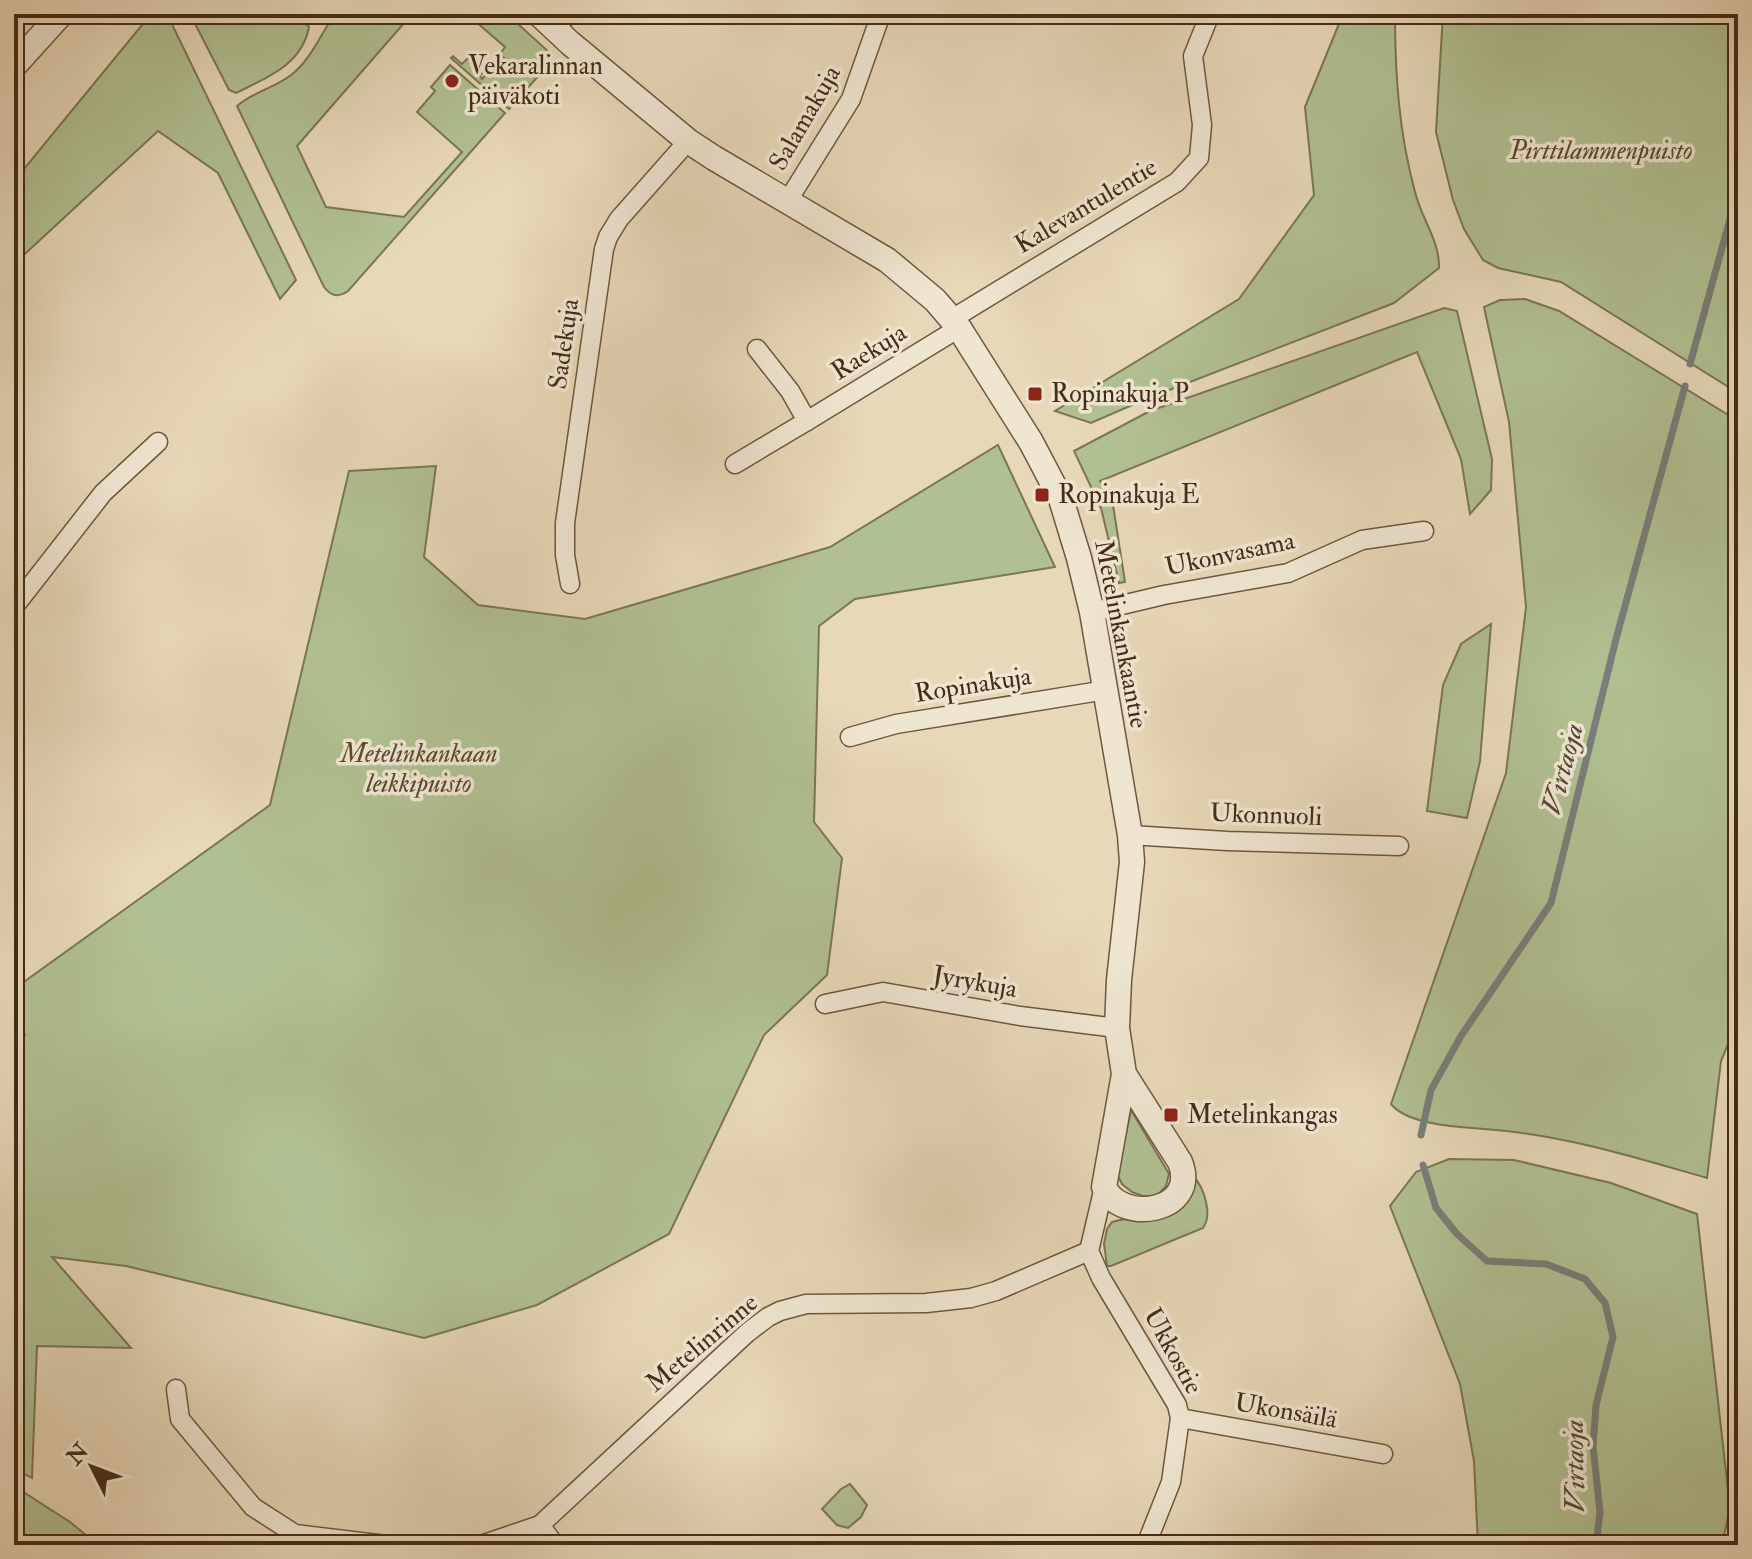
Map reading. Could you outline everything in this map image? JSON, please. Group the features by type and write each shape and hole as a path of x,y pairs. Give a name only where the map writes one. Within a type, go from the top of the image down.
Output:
{"street":[{"path":"14,66 61,14"},
{"name":"Salamakuja","path":"787,202 851,99 881,14"},
{"name":"Kalevantulentie","path":"955,323 1177,182 1199,158 1202,125 1193,56 1210,14"},
{"name":"Metelinkankaantie","path":"554,19 688,141 887,260 911,279 955,323 1025,431 1061,499 1079,558 1092,612 1130,835 1132,862 1117,1028 1124,1074 1104,1187 1107,1194 1120,1204 1155,1208 1177,1195 1182,1187 1183,1170 1124,1074"},
{"name":"Sadekuja","path":"570,584 565,555 565,523 604,249 619,219 688,141"},
{"name":"Raekuja","path":"735,464 807,421 955,323"},
{"path":"757,349 790,391 807,421"},
{"path":"14,607 103,493 158,442"},
{"name":"Ukonvasama","path":"1092,612 1164,595 1288,573 1362,540 1424,531"},
{"name":"Ropinakuja","path":"850,737 896,724 1106,690"},
{"name":"Ukonnuoli","path":"1130,835 1399,846"},
{"name":"Jyrykuja","path":"825,1004 883,992 1020,1016 1117,1028"},
{"path":"1089,1251 1104,1187"},
{"name":"Ukkostie","path":"1089,1251 1101,1278 1177,1405 1180,1418 1171,1482 1146,1545"},
{"name":"Metelinrinne","path":"481,1545 540,1525 747,1333 780,1311 806,1304 926,1303 971,1298 996,1291 1089,1251"},
{"path":"176,1389 180,1419 253,1507 295,1534 386,1545"},
{"name":"Ukonsäilä","path":"1180,1418 1383,1454"},
{"path":"540,1525 555,1545"}],"green space":[{"path":"151,14 167,14 296,280 280,299 218,173 158,131 14,264 14,181"},
{"path":"190,14 271,14 300,21 309,27 305,40 291,61 270,76 236,93 229,90"},
{"path":"335,14 412,14 297,146 326,207 404,217 462,152 417,112 435,91 431,87 450,65 505,113 348,291 338,295 324,287 237,106 298,69"},
{"path":"467,14 507,14 550,53 548,65 509,109 451,58 453,56 462,64 468,58 484,71 480,76 482,79 504,58 500,54 505,47"},
{"path":"1343,14 1395,14 1397,82 1405,148 1418,202 1437,248 1439,268 1394,303 1091,423 1055,411 1239,299 1314,195 1305,107"},
{"name":"Pirttilammenpuisto","path":"1443,14 1738,14 1738,393 1561,282 1498,268 1483,260 1464,229 1453,200 1436,132"},
{"path":"1525,299 1559,311 1738,421 1738,1020 1721,1061 1707,1178 1569,1141 1421,1121 1391,1104 1506,773 1526,607 1509,422 1484,307 1500,300"},
{"path":"1444,308 1457,311 1492,459 1491,490 1470,514 1461,459 1417,352 1100,481 1113,505 1125,582 1119,583 1101,508 1074,451 1150,411"},
{"name":"Metelinkankaan leikkipuisto","path":"998,445 1055,567 855,599 819,626 814,822 842,858 827,975 764,1035 669,1234 537,1305 424,1338 126,1266 52,1257 131,1348 37,1346 32,1478 14,1469 14,1044 25,1035 14,1017 14,989 270,805 349,471 436,466 424,557 478,605 585,619 830,547"},
{"path":"1491,624 1480,761 1467,818 1427,811 1443,685 1461,644"},
{"path":"1131,1110 1169,1174 1166,1186 1157,1196 1132,1192 1122,1184 1117,1174"},
{"path":"1449,1159 1514,1160 1611,1183 1697,1214 1730,1508 1722,1545 1478,1545 1474,1461 1460,1384 1390,1206 1416,1172"},
{"path":"1194,1177 1206,1202 1207,1216 1203,1228 1107,1266 1104,1244 1112,1222 1129,1218"},
{"path":"850,1484 867,1505 861,1517 848,1528 837,1525 822,1509"},
{"path":"14,1486 70,1522 98,1545 14,1545"}],"waterway":[{"name":"Virtaoja","path":"1690,364 1738,190"},
{"name":"Virtaoja","path":"1421,1135 1431,1090 1461,1036 1551,903 1616,639 1685,386"},
{"name":"Virtaoja","path":"1423,1165 1436,1208 1457,1234 1487,1261 1546,1264 1585,1279 1605,1303 1613,1337 1596,1405 1593,1446 1600,1512 1596,1545"}],"place":[{"name":"Vekaralinnan päiväkoti","path":"452,81"},
{"name":"Ropinakuja P","path":"1035,394"},
{"name":"Ropinakuja E","path":"1042,495"},
{"name":"Metelinkangas","path":"1171,1115"}]}
